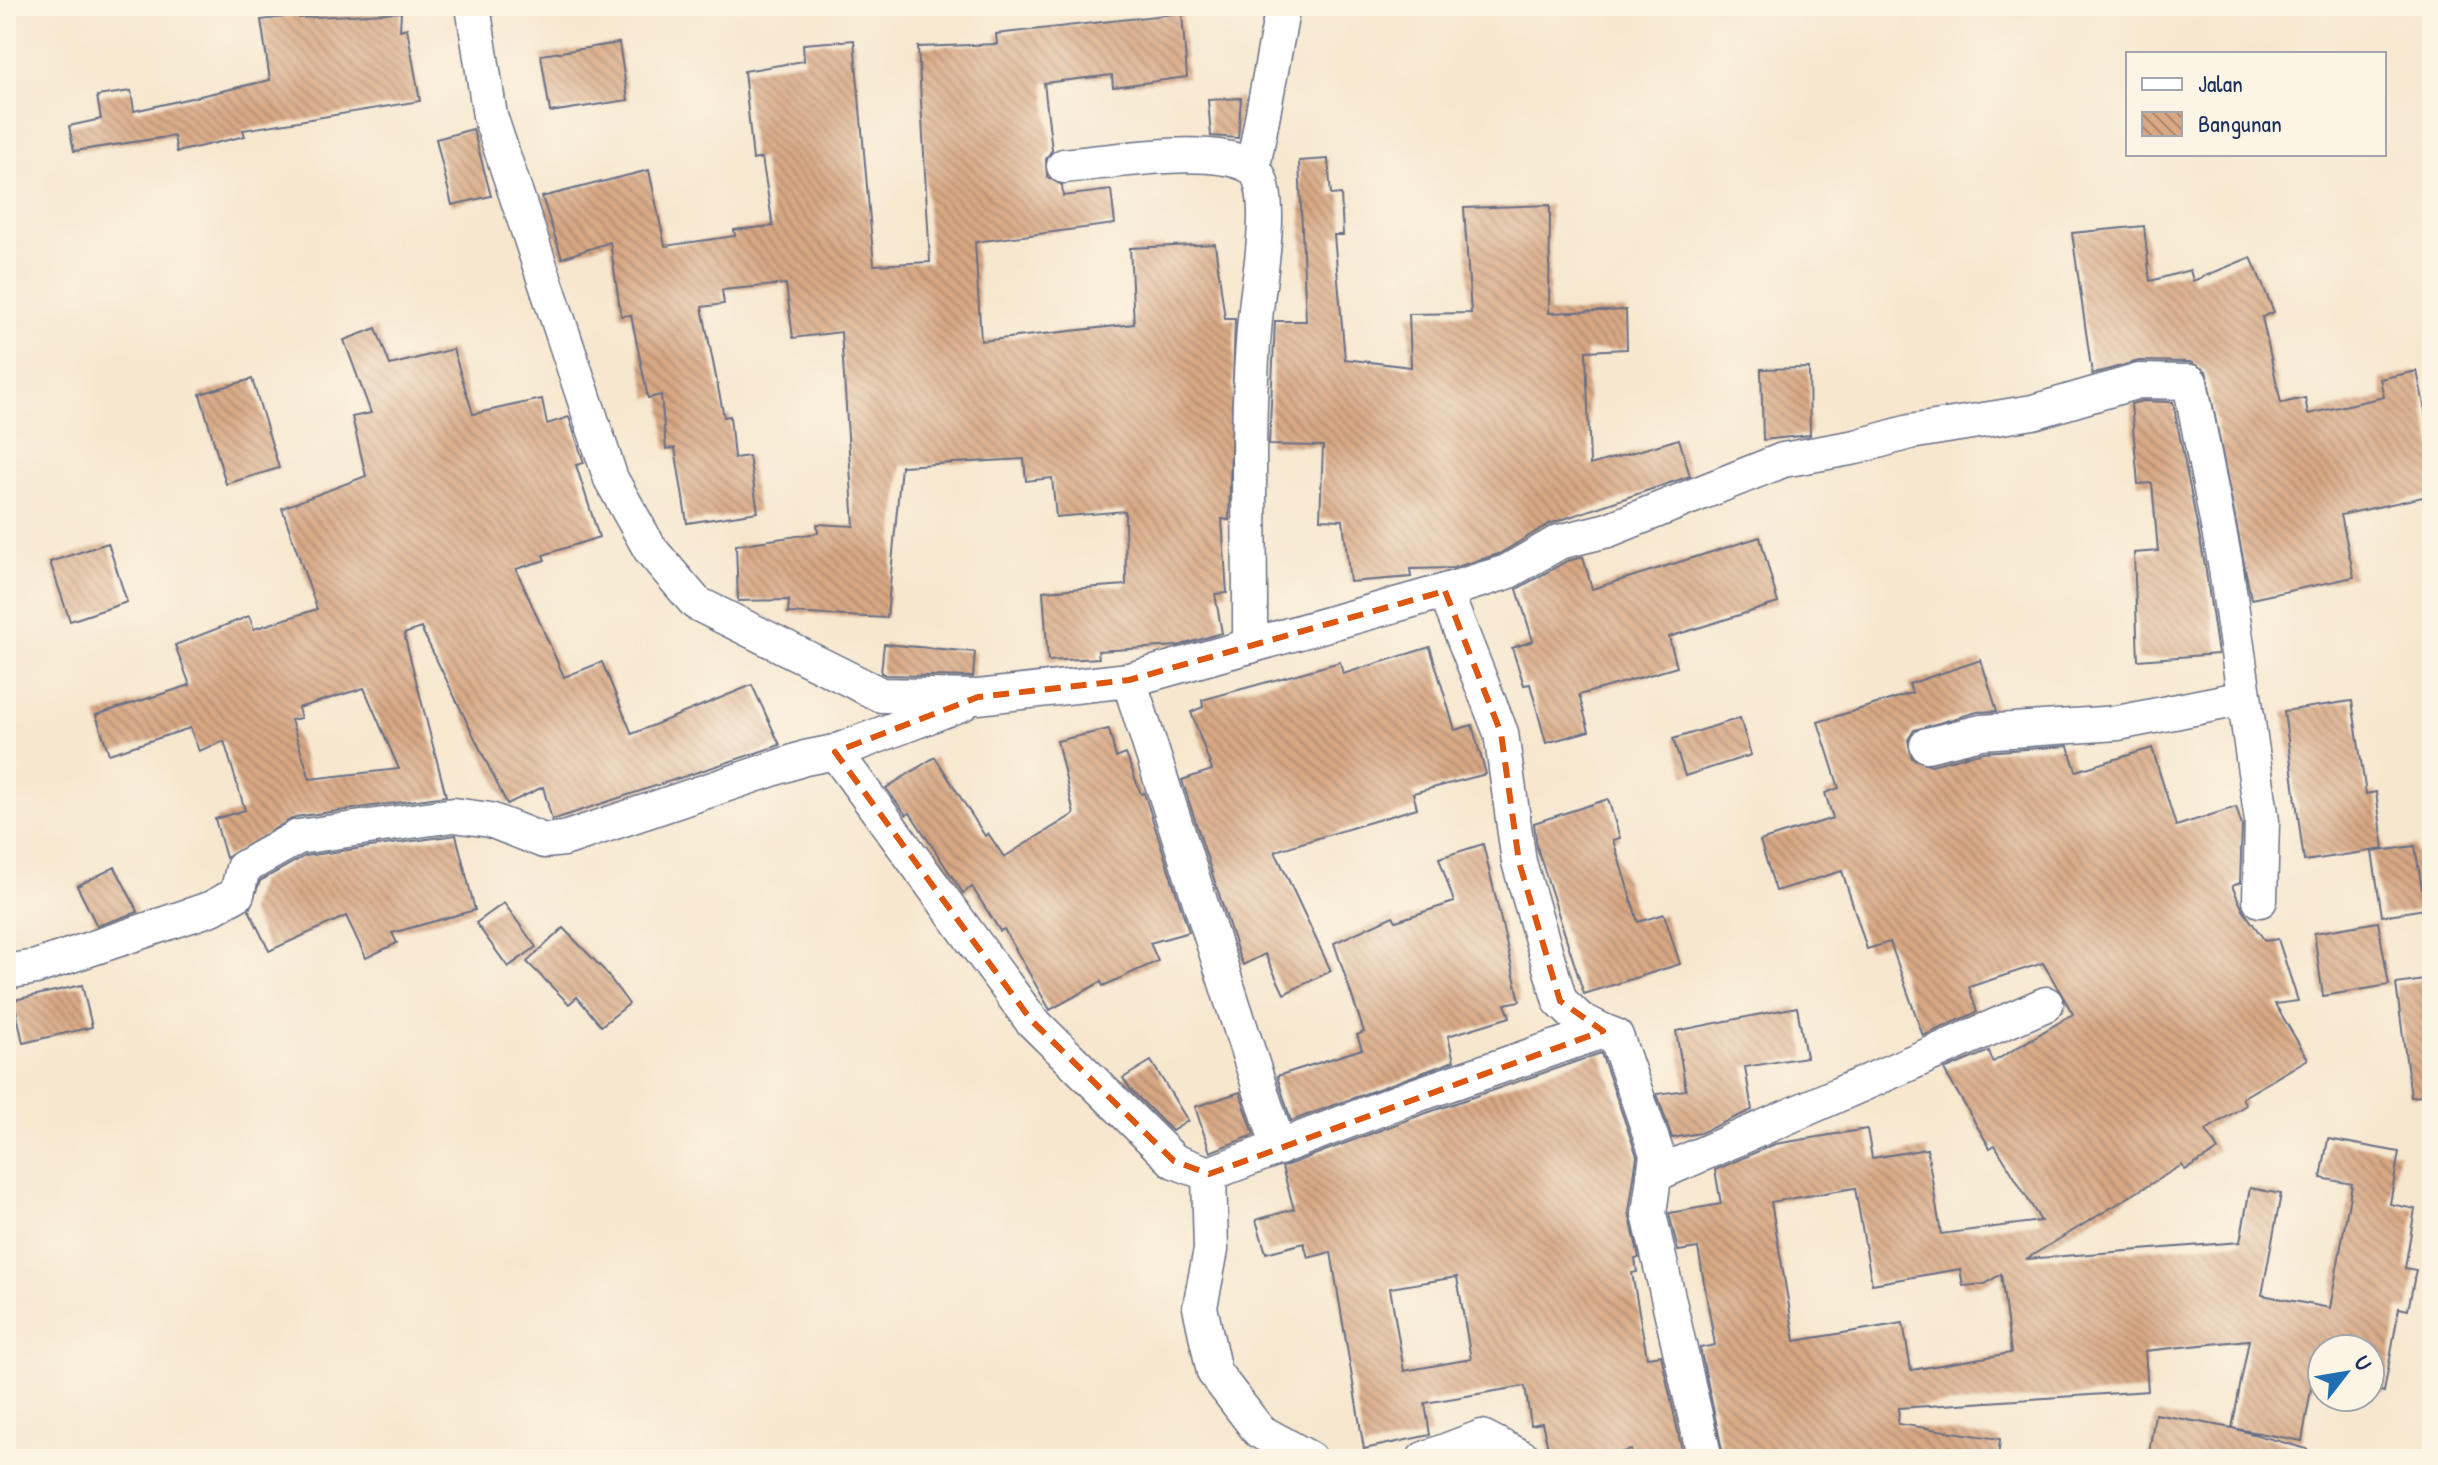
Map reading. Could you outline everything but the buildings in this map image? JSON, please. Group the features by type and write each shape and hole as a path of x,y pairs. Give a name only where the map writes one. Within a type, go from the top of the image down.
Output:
{"street":[{"path":"473,6 490,116 611,479 650,549 696,603 881,695 978,697 1129,680 1507,572 1559,542 1608,530 1783,460 1856,447 1910,432 2033,412 2139,381 2190,382 2217,519 2262,821 2260,900"},
{"path":"1253,167 1283,6"},
{"path":"1064,166 1177,156 1226,157 1253,167 1263,182 1265,230 1253,341 1250,646"},
{"path":"1445,591 1501,733 1519,862 1560,1001 1579,1019 1616,1036 1657,1154 1649,1214 1705,1459"},
{"path":"1129,680 1279,1148"},
{"path":"6,972 36,967 212,908 237,894 243,868 298,837 454,815 490,820 544,841 564,839 805,758 835,752 978,697"},
{"path":"1927,745 1981,732 2118,723 2244,698"},
{"path":"835,752 1031,1020 1174,1161 1209,1174 1603,1031"},
{"path":"1654,1175 2046,1004"},
{"path":"1209,1174 1211,1250 1200,1307 1214,1372 1259,1431 1310,1459"},
{"path":"1424,1459 1482,1437 1525,1459"}],"highlighted area":[{"path":"1445,591 1501,733 1519,862 1560,1001 1603,1031 1209,1174 1174,1161 1031,1020 835,752 978,697 1129,680"}]}
